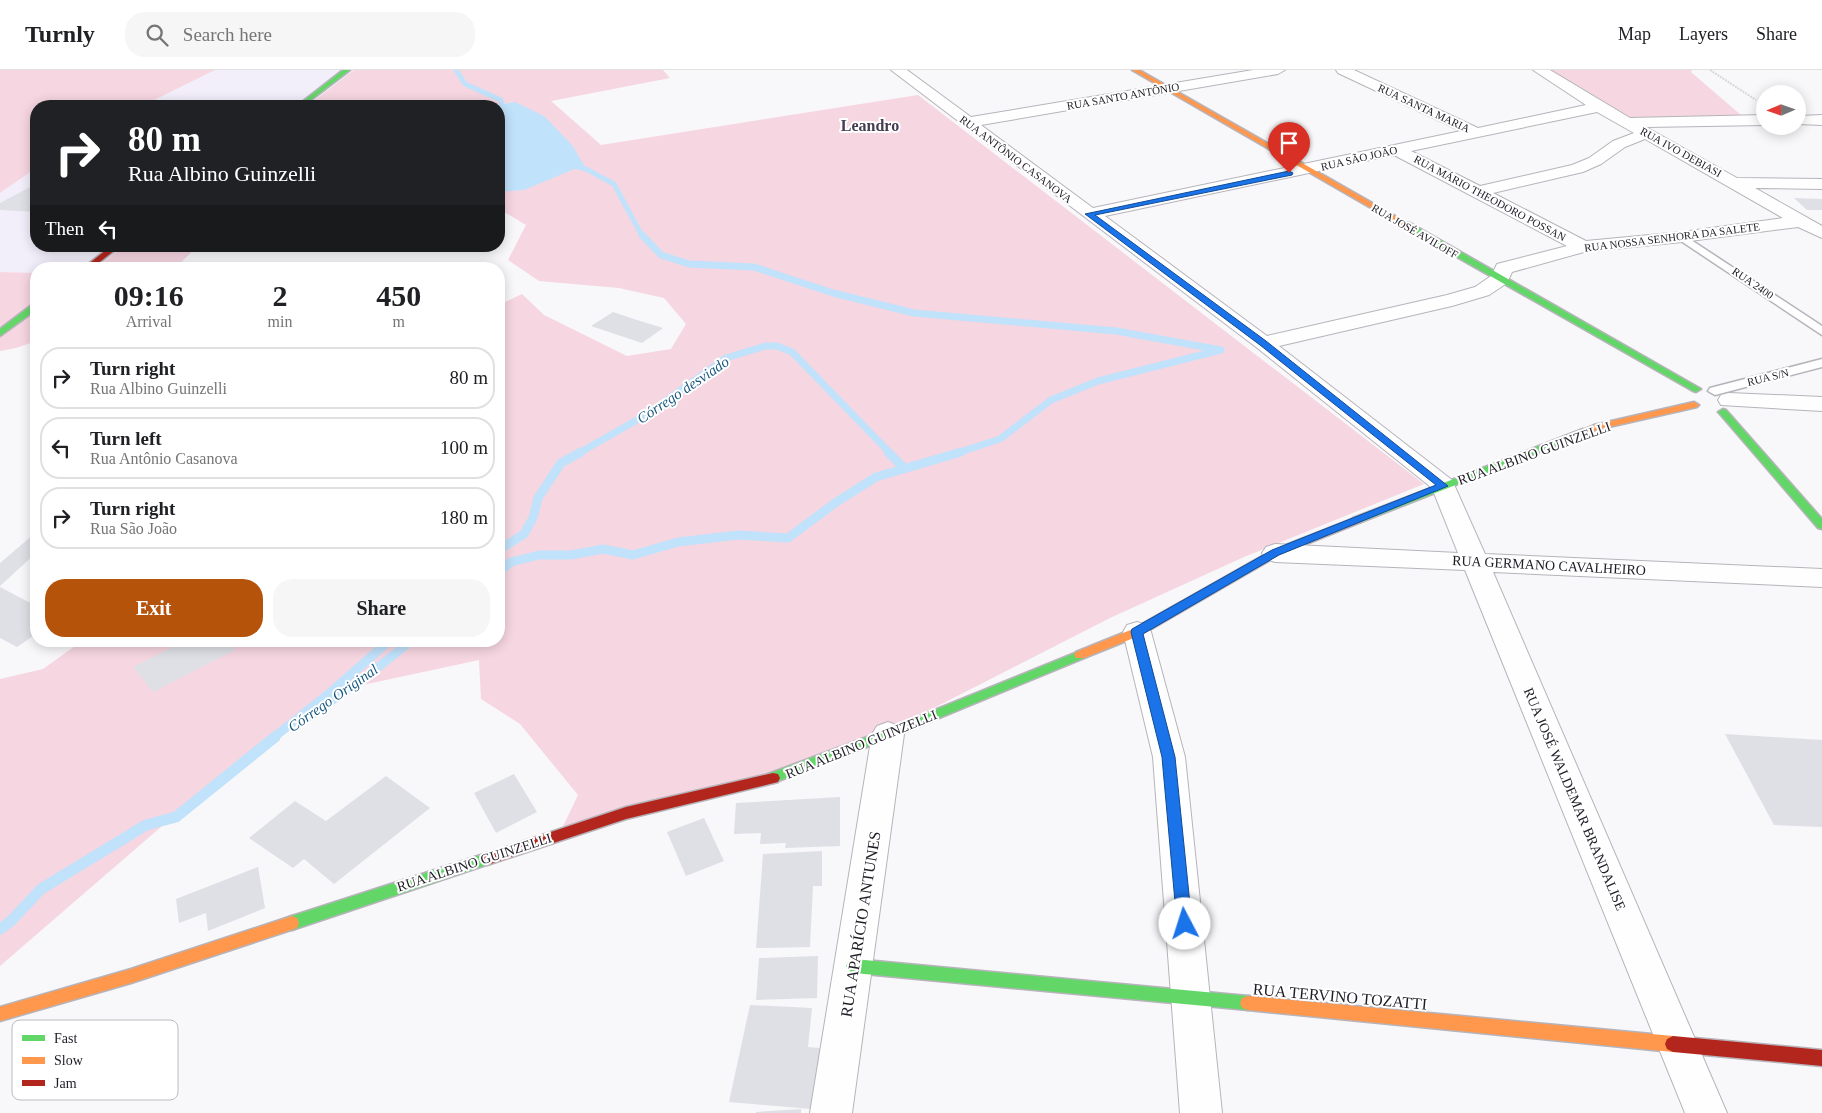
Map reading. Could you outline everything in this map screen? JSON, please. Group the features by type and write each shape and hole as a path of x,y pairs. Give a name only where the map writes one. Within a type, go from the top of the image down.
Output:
{"street":[{"path":"308,100 347,70"},
{"name":"RUA ANTÔNIO CASANOVA","path":"898,70 1263,343 1443,486"},
{"name":"RUA JOSÉ AVILOFF","path":"1135,70 1696,389"},
{"name":"RUA SANTO ANTÔNIO","path":"969,122 1278,70"},
{"name":"RUA SANTA MARIA","path":"1344,70 1477,133"},
{"name":"RUA IVO DEBIASI","path":"1540,70 1599,107 1822,233"},
{"name":"RUA SÃO JOÃO","path":"1089,214 1308,170 1599,107"},
{"path":"1629,123 1756,120"},
{"path":"1806,120 1822,120"},
{"path":"1478,192 1577,168 1595,160 1619,144 1648,133"},
{"name":"RUA MÁRIO THEODORO POSSAN","path":"1397,150 1582,247"},
{"path":"1736,183 1822,184"},
{"name":"RUA NOSSA SENHORA DA SALETE","path":"1263,343 1452,300 1482,291 1500,279 1504,268 1582,247 1682,237 1801,221"},
{"path":"95,262 108,252"},
{"path":"0,333 30,310"},
{"path":"1822,404 1716,405 1694,405 1690,396 1696,389 1716,405 1822,526"},
{"name":"RUA ALBINO GUINZELLI","path":"0,1014 131,976 626,813 780,776 888,734 1136,632 1275,552 1597,427 1694,405"},
{"name":"RUA JOSÉ WALDEMAR BRANDALISE","path":"1443,486 1706,1113"},
{"name":"RUA GERMANO CAVALHEIRO","path":"1275,552 1822,578"},
{"path":"1136,632 1169,757 1201,1113"},
{"name":"RUA APARÍCIO ANTUNES","path":"831,1113 888,734"},
{"name":"RUA TERVINO TOZATTI","path":"854,966 1822,1058"}],"lane":[{"name":"RUA 2400","path":"1682,237 1822,331"},
{"name":"RUA S/N","path":"1716,405 1822,364"}],"path":[{"path":"1710,70 1756,99"}],"shaded area":[{"path":"0,70 215,70 154,100 30,100 30,172 0,193"},
{"path":"215,70 354,70 315,100 154,100"},
{"path":"354,70 663,70 670,78 551,101 601,145 918,95 1424,484 1244,557 1110,618 871,740 556,841 578,795 520,724 481,699 479,660 330,692 191,801 0,966 0,679 43,669 74,647 505,647 505,302 522,294 544,315 627,356 671,349 686,324 664,298 619,288 539,281 508,260 526,225 505,213 505,191 524,190 515,102 505,104 505,100 315,100"},
{"path":"1546,70 1692,70 1691,72 1742,116 1626,119"},
{"path":"30,172 30,252 116,252 103,262 30,262 30,273 0,272 0,193"},
{"path":"116,252 192,252 181,262 103,262"},
{"path":"0,272 30,273 30,343 0,351"}],"water":[{"path":"515,102 544,116 572,145 584,165 524,190 505,192 505,104"}],"building":[{"path":"30,187 30,212 0,210 0,203"},
{"path":"1794,198 1822,199 1822,210 1807,210"},
{"path":"613,312 663,328 642,343 591,326"},
{"path":"30,537 30,558 0,586 0,563"},
{"path":"0,587 30,603 30,638 17,647 0,638"},
{"path":"173,647 232,647 235,650 153,692 133,667"},
{"path":"1725,734 1822,740 1822,827 1774,825"},
{"path":"514,774 537,812 496,833 474,793"},
{"path":"386,776 430,808 334,884 304,859 293,868 249,838 295,801 326,821"},
{"path":"840,797 840,846 785,848 786,843 760,844 761,833 734,834 736,803"},
{"path":"704,818 724,861 686,876 667,832"},
{"path":"822,851 822,886 813,886 810,947 756,948 763,854"},
{"path":"258,867 265,908 208,931 206,913 179,923 176,899"},
{"path":"818,956 817,998 756,1000 759,958"},
{"path":"750,1005 812,1008 808,1047 832,1049 823,1110 729,1102"},
{"path":"801,1109 801,1113 756,1113 756,1112"}],"waterway":[{"path":"456,70 465,84 501,100"},
{"path":"567,164 586,169 614,184 642,236"},
{"path":"642,235 661,255 689,264 754,267 833,293 914,313 1116,331 1221,350"},
{"name":"Córrego desviado","path":"579,453 644,416 726,358 765,346 777,346 792,352 890,453"},
{"path":"957,453 1000,439 1051,400 1098,381 1217,351"},
{"name":"Córrego desviado","path":"505,546 524,534 533,518 538,498 561,463 581,452"},
{"name":"Córrego desviado","path":"888,452 904,468"},
{"name":"Córrego Original","path":"505,567 511,562 539,555 571,555 603,549 633,555 678,542 738,535 788,538 835,503 876,477 961,452"},
{"name":"Córrego desviado","path":"273,738 332,691 382,647"},
{"name":"Córrego Original","path":"301,722 367,676 403,647"},
{"path":"0,929 11,921 41,889 146,825 176,817 275,737"}],"traffic: fast":[{"path":"308,100 347,70"},
{"path":"1407,225 1696,389"},
{"path":"0,333 30,310"},
{"path":"1723,412 1822,526"},
{"path":"1357,520 1583,432"},
{"path":"773,778 888,734 1080,655"},
{"path":"292,923 487,859"},
{"path":"854,966 1248,1003"}],"traffic: slow":[{"path":"1135,70 1407,225"},
{"path":"1583,432 1597,427 1694,405"},
{"path":"1080,655 1137,632 1275,553 1357,520"},
{"path":"0,1014 131,976 292,923"},
{"path":"1248,1003 1673,1044"}],"traffic: jam":[{"path":"95,262 108,252"},
{"path":"487,859 626,813 773,778"},
{"path":"1673,1044 1822,1058"}],"district":[{"name":"Leandro","path":"870,125"}],"route":[{"path":"1185,924 1169,757 1136,632 1275,552 1443,486 1263,343 1089,214 1289,173"}]}
